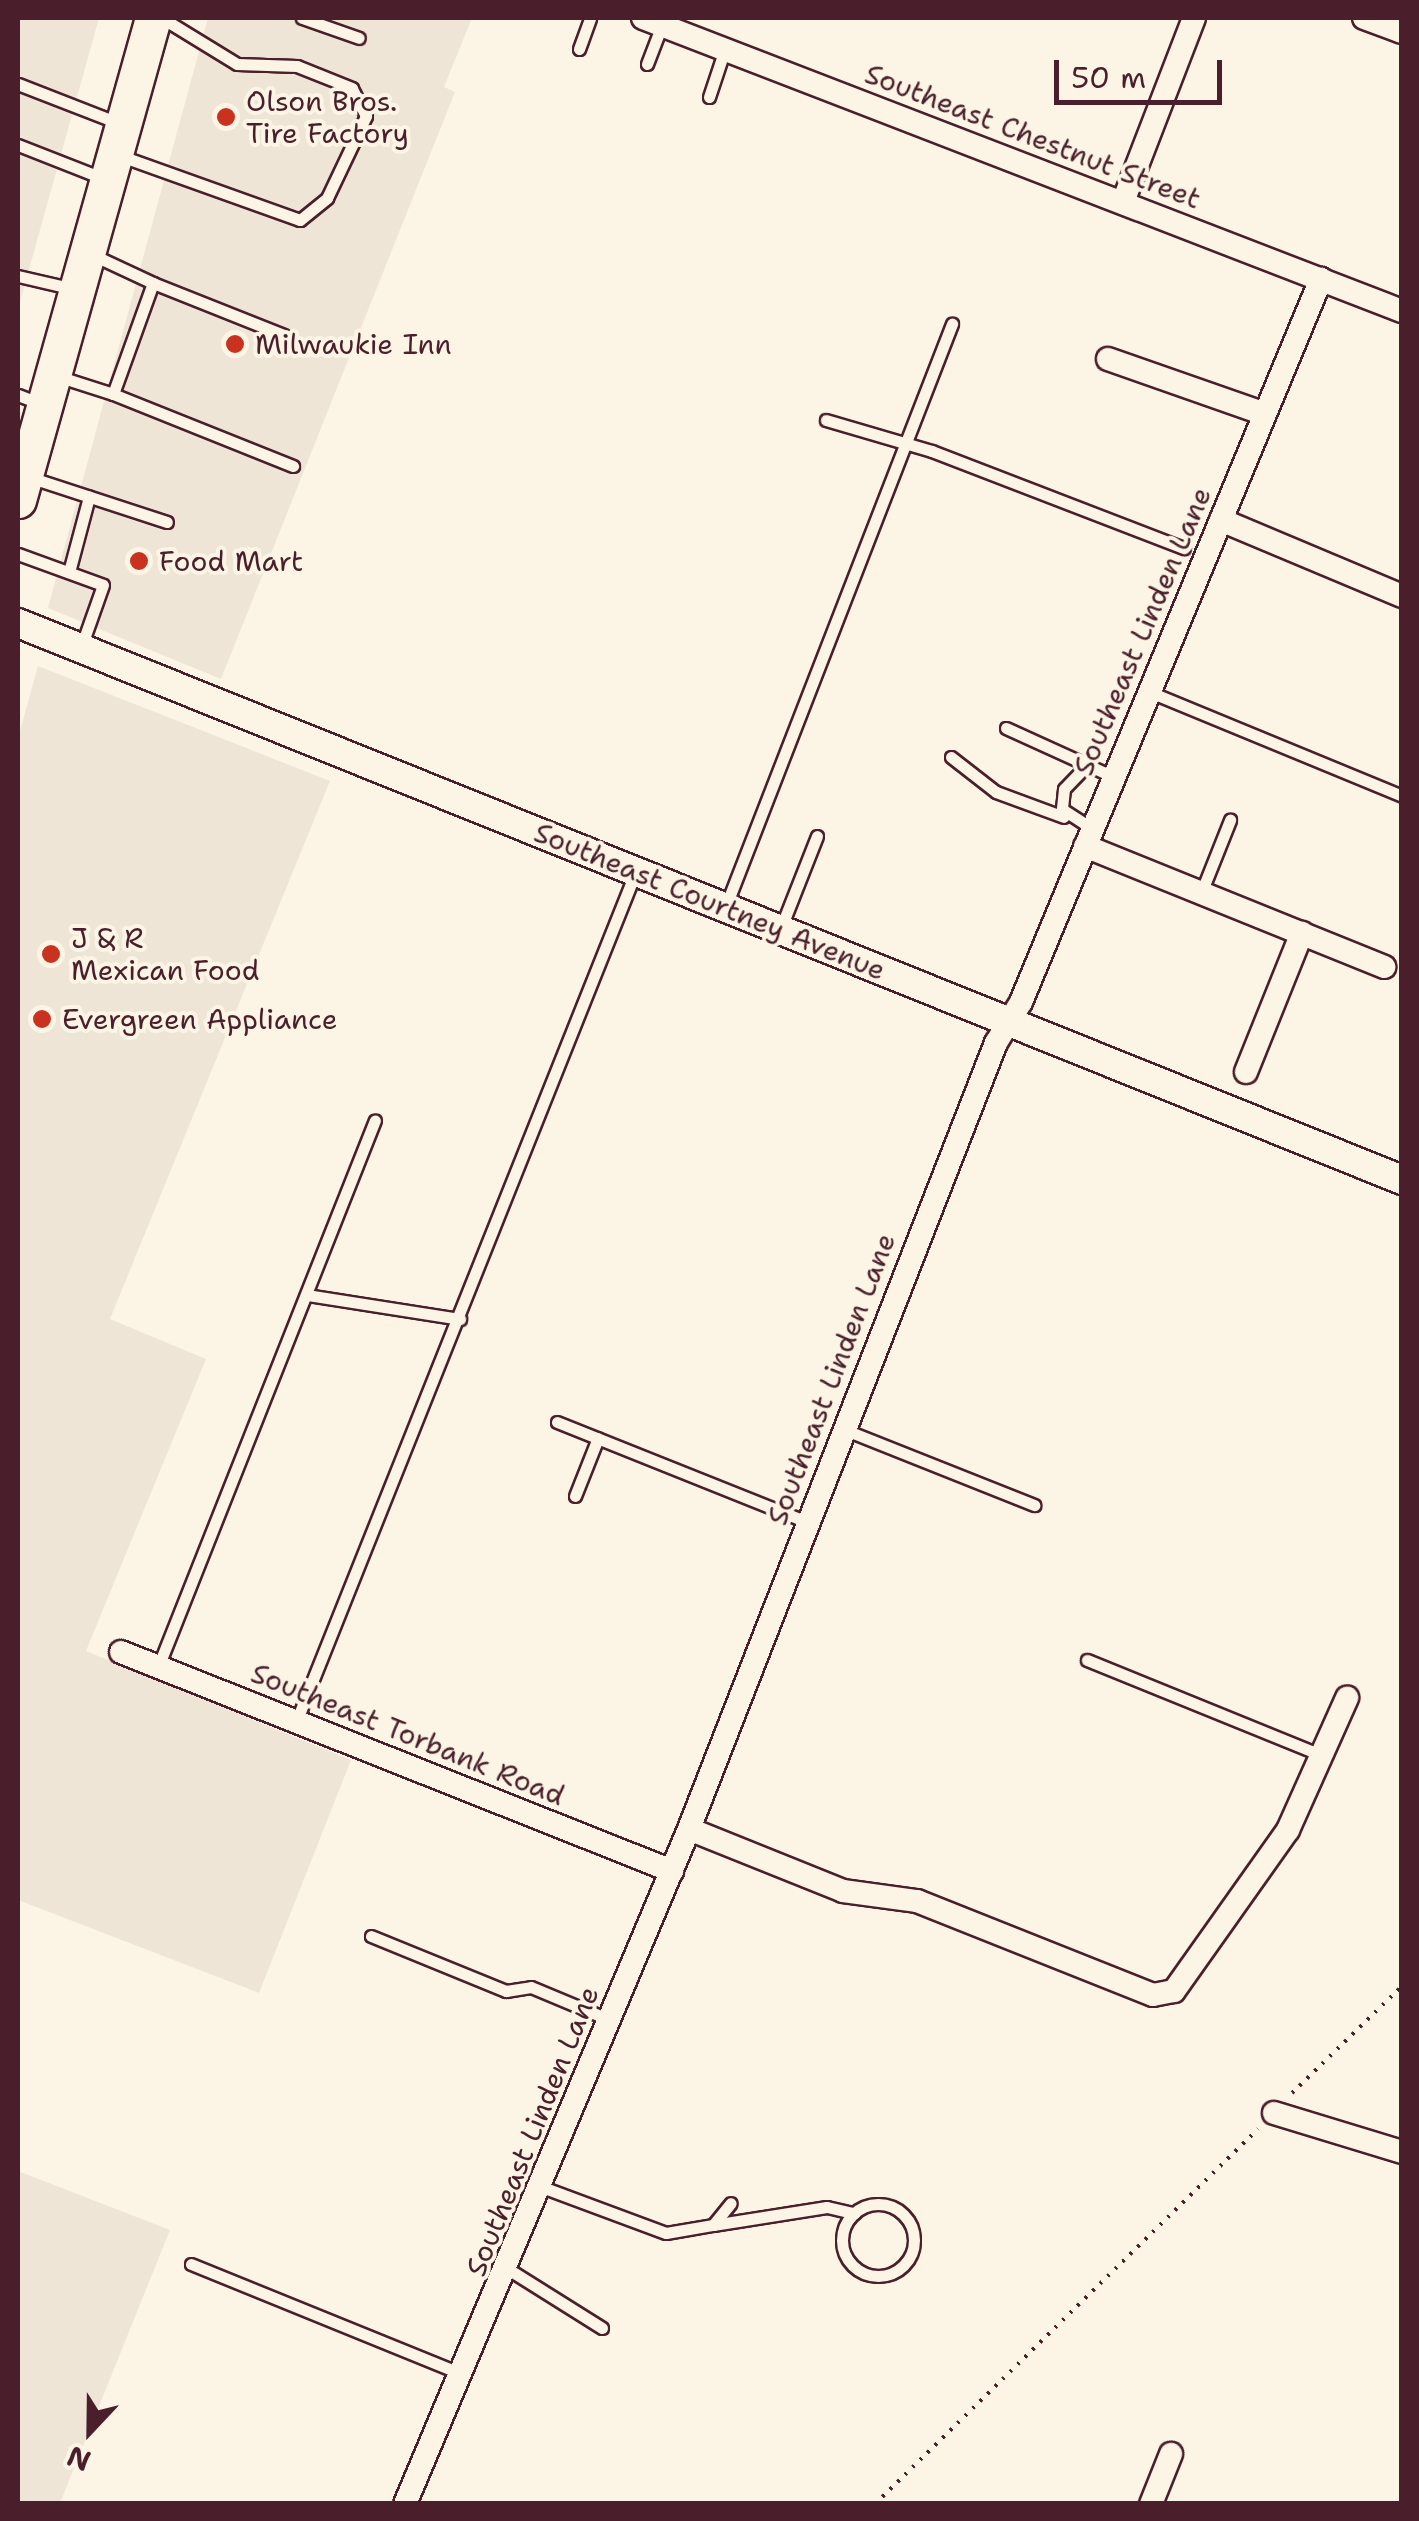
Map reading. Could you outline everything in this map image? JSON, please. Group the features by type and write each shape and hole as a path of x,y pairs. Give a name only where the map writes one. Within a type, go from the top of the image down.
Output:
{"main road":[{"path":"21,488 38,392 78,290 153,18"}],"street":[{"path":"1123,202 1194,18"},
{"path":"1364,18 1402,32"},
{"name":"Southeast Chestnut Street","path":"652,21 1402,311"},
{"name":"Southeast Linden Lane","path":"405,2504 542,2188 1009,1022 1321,279"},
{"path":"1108,359 1266,414"},
{"path":"1221,520 1402,596"},
{"name":"Southeast Courtney Avenue","path":"18,623 1402,1180"},
{"path":"1089,838 1201,893 1385,967"},
{"path":"1246,1072 1302,933"},
{"name":"Southeast Torbank Road","path":"122,1652 672,1871"},
{"path":"689,1829 843,1891 917,1901 1152,1995 1184,1981 1288,1830 1347,1698"},
{"path":"1274,2112 1402,2152"},
{"path":"1151,2504 1171,2454"}],"lane":[{"path":"18,145 117,154 300,220 327,198 366,116 352,88 298,66 237,64 162,18"},
{"path":"302,18 359,38"},
{"path":"578,49 590,18"},
{"path":"647,64 652,21"},
{"path":"709,97 725,49"},
{"path":"18,84 117,154"},
{"path":"89,253 284,336"},
{"path":"18,276 78,290"},
{"path":"114,394 153,283"},
{"path":"726,908 952,324"},
{"path":"38,392 114,394 293,466"},
{"path":"826,420 904,449 932,451 1184,548"},
{"path":"21,488 89,497 168,522"},
{"path":"69,572 89,497"},
{"path":"18,554 103,585 80,647"},
{"path":"1150,692 1402,796"},
{"path":"1006,728 1114,777"},
{"path":"952,757 996,792 1064,818 1089,838"},
{"path":"1064,818 1064,790 1088,765"},
{"path":"1201,893 1230,820"},
{"path":"780,930 817,836"},
{"path":"296,1722 636,871"},
{"path":"158,1667 375,1120"},
{"path":"307,1296 460,1319"},
{"path":"557,1422 807,1522"},
{"path":"843,1429 1034,1504"},
{"path":"574,1496 598,1438"},
{"path":"1087,1660 1323,1756"},
{"path":"371,1936 610,2020"},
{"path":"542,2188 654,2231 713,2226 826,2207 854,2214 887,2205 906,2217 913,2250 900,2269 866,2274 847,2258 843,2234 854,2214"},
{"path":"713,2226 731,2203"},
{"path":"191,2264 462,2374"},
{"path":"508,2269 602,2328"}],"path":[{"path":"876,2504 1402,1986"}],"shaded area":[{"path":"18,18 99,18 18,309"},
{"path":"208,18 472,18 444,87 455,92 221,679 48,608"},
{"path":"38,666 330,781 110,1319 206,1359 86,1651 351,1760 259,1993 18,1900 18,738"},
{"path":"18,2171 170,2230 60,2503 18,2503"}],"place":[{"name":"Olson Bros. Tire Factory","path":"226,117"},
{"name":"Milwaukie Inn","path":"235,344"},
{"name":"Food Mart","path":"139,561"},
{"name":"J & R Mexican Food","path":"51,954"},
{"name":"Evergreen Appliance","path":"42,1019"}]}
